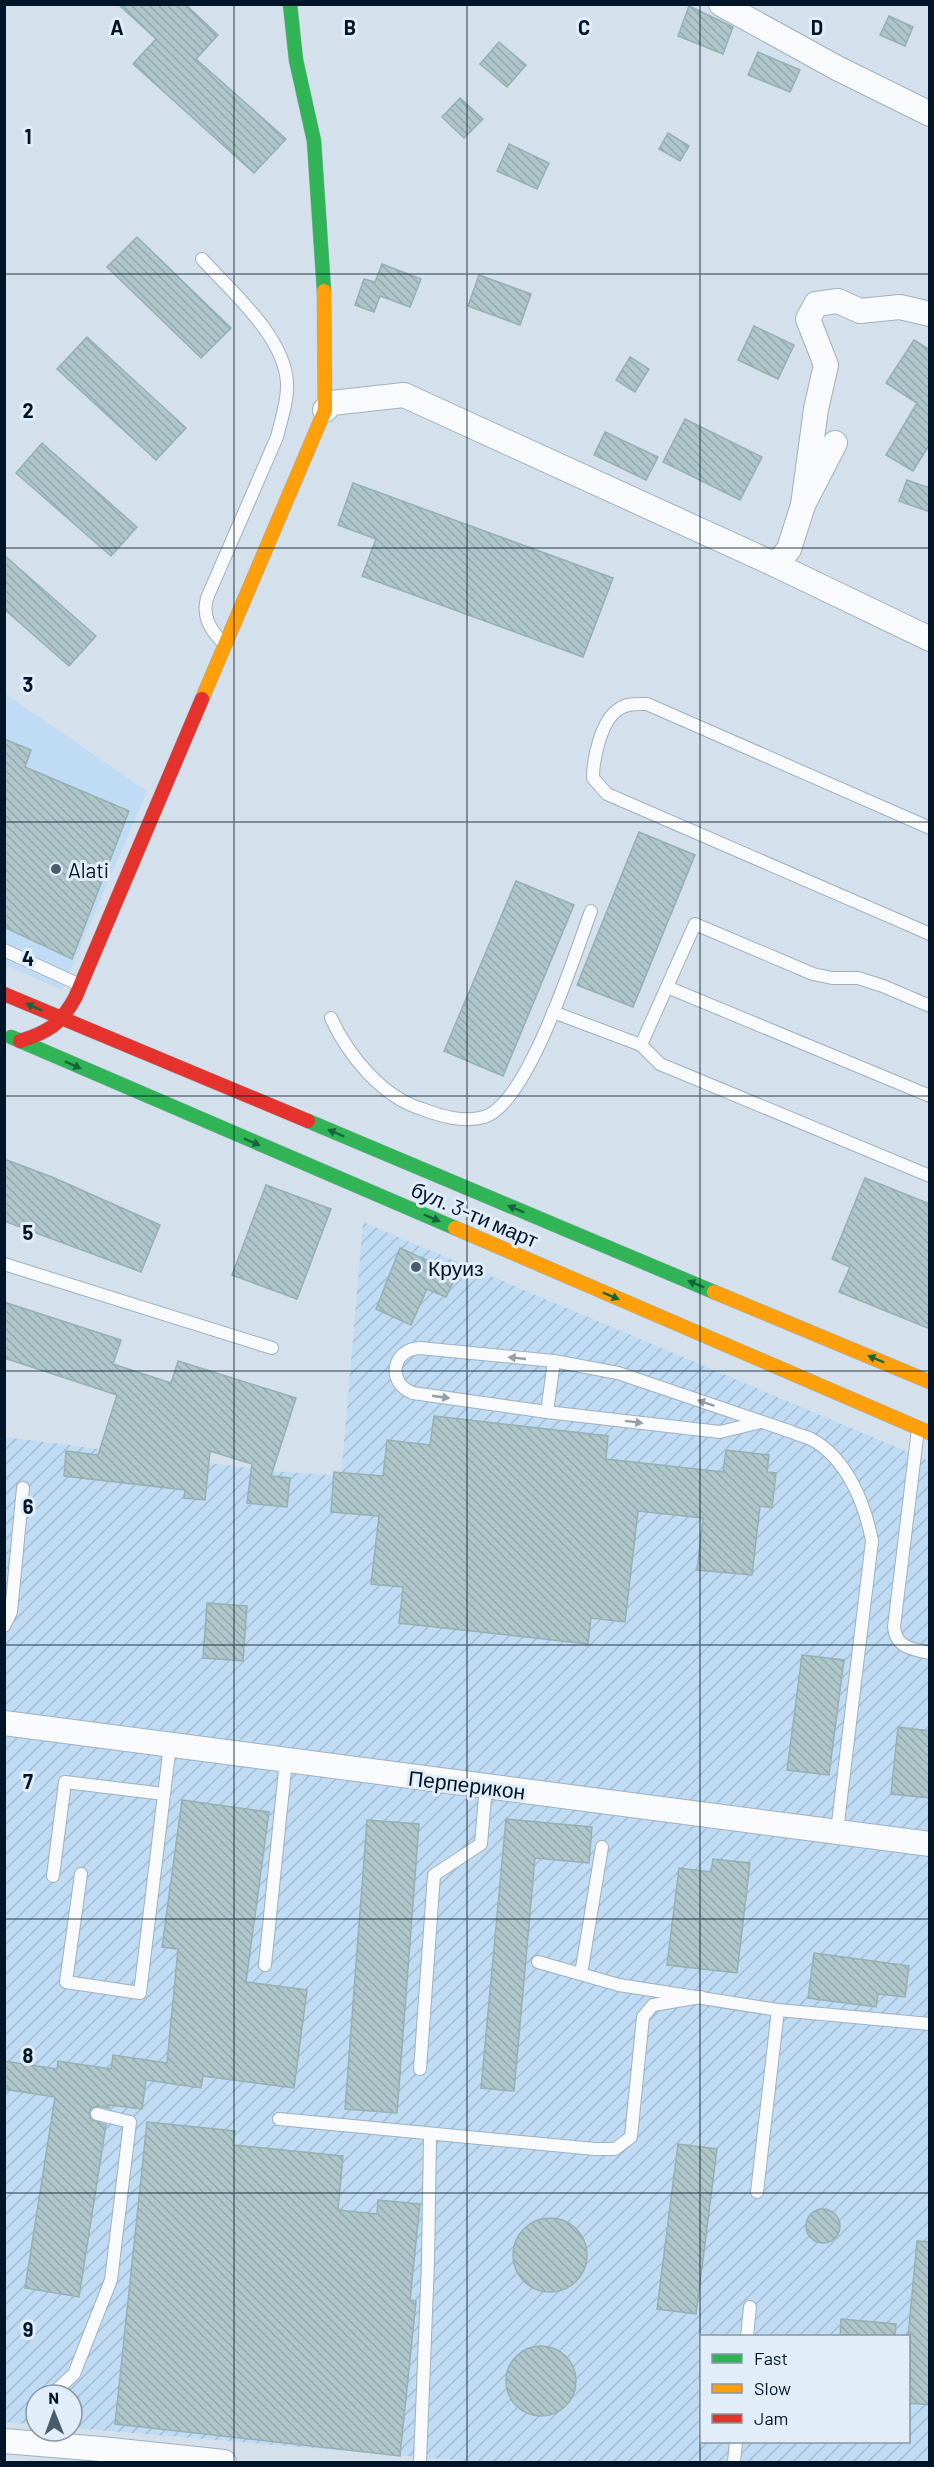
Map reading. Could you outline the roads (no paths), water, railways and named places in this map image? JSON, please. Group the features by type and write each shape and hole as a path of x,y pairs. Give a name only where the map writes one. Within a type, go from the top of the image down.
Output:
{"street":[{"path":"290,4 296,60 314,141 324,264 325,411"},
{"path":"721,4 827,62 930,114"},
{"path":"803,505 816,409 826,365 808,319 816,304 838,302 860,311 900,307 930,314"},
{"path":"20,1041 45,1034 64,1020 81,986 325,411 332,404 404,395 776,565 930,639"},
{"path":"776,565 789,549 803,505 835,443"},
{"name":"бул. 3-ти март","path":"4,994 930,1382"},
{"name":"бул. 3-ти март","path":"4,1035 924,1430"},
{"name":"Перперикон","path":"4,1723 930,1844"},
{"path":"4,2441 24,2439"},
{"path":"58,2443 101,2456 219,2462"}],"lane":[{"path":"202,259 266,331 282,359 287,383 277,437 204,609 213,633 226,646"},
{"path":"930,828 646,704 633,704 620,708 609,717 593,760 593,778 607,794 930,934"},
{"path":"331,1018 341,1041 375,1079 408,1105 451,1119 484,1117 501,1107 517,1088 553,1012 591,911"},
{"path":"640,1045 695,924 813,974 832,978 858,978 930,1006"},
{"path":"4,950 81,986"},
{"path":"667,987 930,1096"},
{"path":"553,1012 640,1045 660,1064 930,1176"},
{"path":"4,1264 272,1348"},
{"path":"761,1422 720,1432 547,1412 413,1393 401,1386 395,1375 395,1368 403,1353 414,1348 554,1361 618,1372 761,1422 811,1440 827,1451 844,1471 858,1495 867,1516 872,1541 837,1832"},
{"path":"547,1412 554,1361"},
{"path":"924,1430 894,1627 897,1640 902,1645 930,1653"},
{"path":"4,1626 11,1612 23,1488"},
{"path":"81,1874 66,1982 140,1993 170,1745"},
{"path":"265,1965 286,1760"},
{"path":"53,1876 65,1782 164,1794"},
{"path":"420,2069 434,1875 481,1844 486,1786"},
{"path":"581,1974 602,1847"},
{"path":"537,1962 619,1985 778,2010 928,2024 930,2010"},
{"path":"279,2119 430,2135 615,2149 631,2137 643,2017 652,2006 701,1997"},
{"path":"757,2192 778,2010"},
{"path":"64,2383 74,2373 111,2280 130,2122 97,2114"},
{"path":"420,2463 428,2262 430,2135"},
{"path":"747,2335 750,2307"},
{"path":"734,2463 736,2443"}],"place":[{"name":"Alati","path":"56,869"},
{"name":"Круиз","path":"416,1267"}]}
